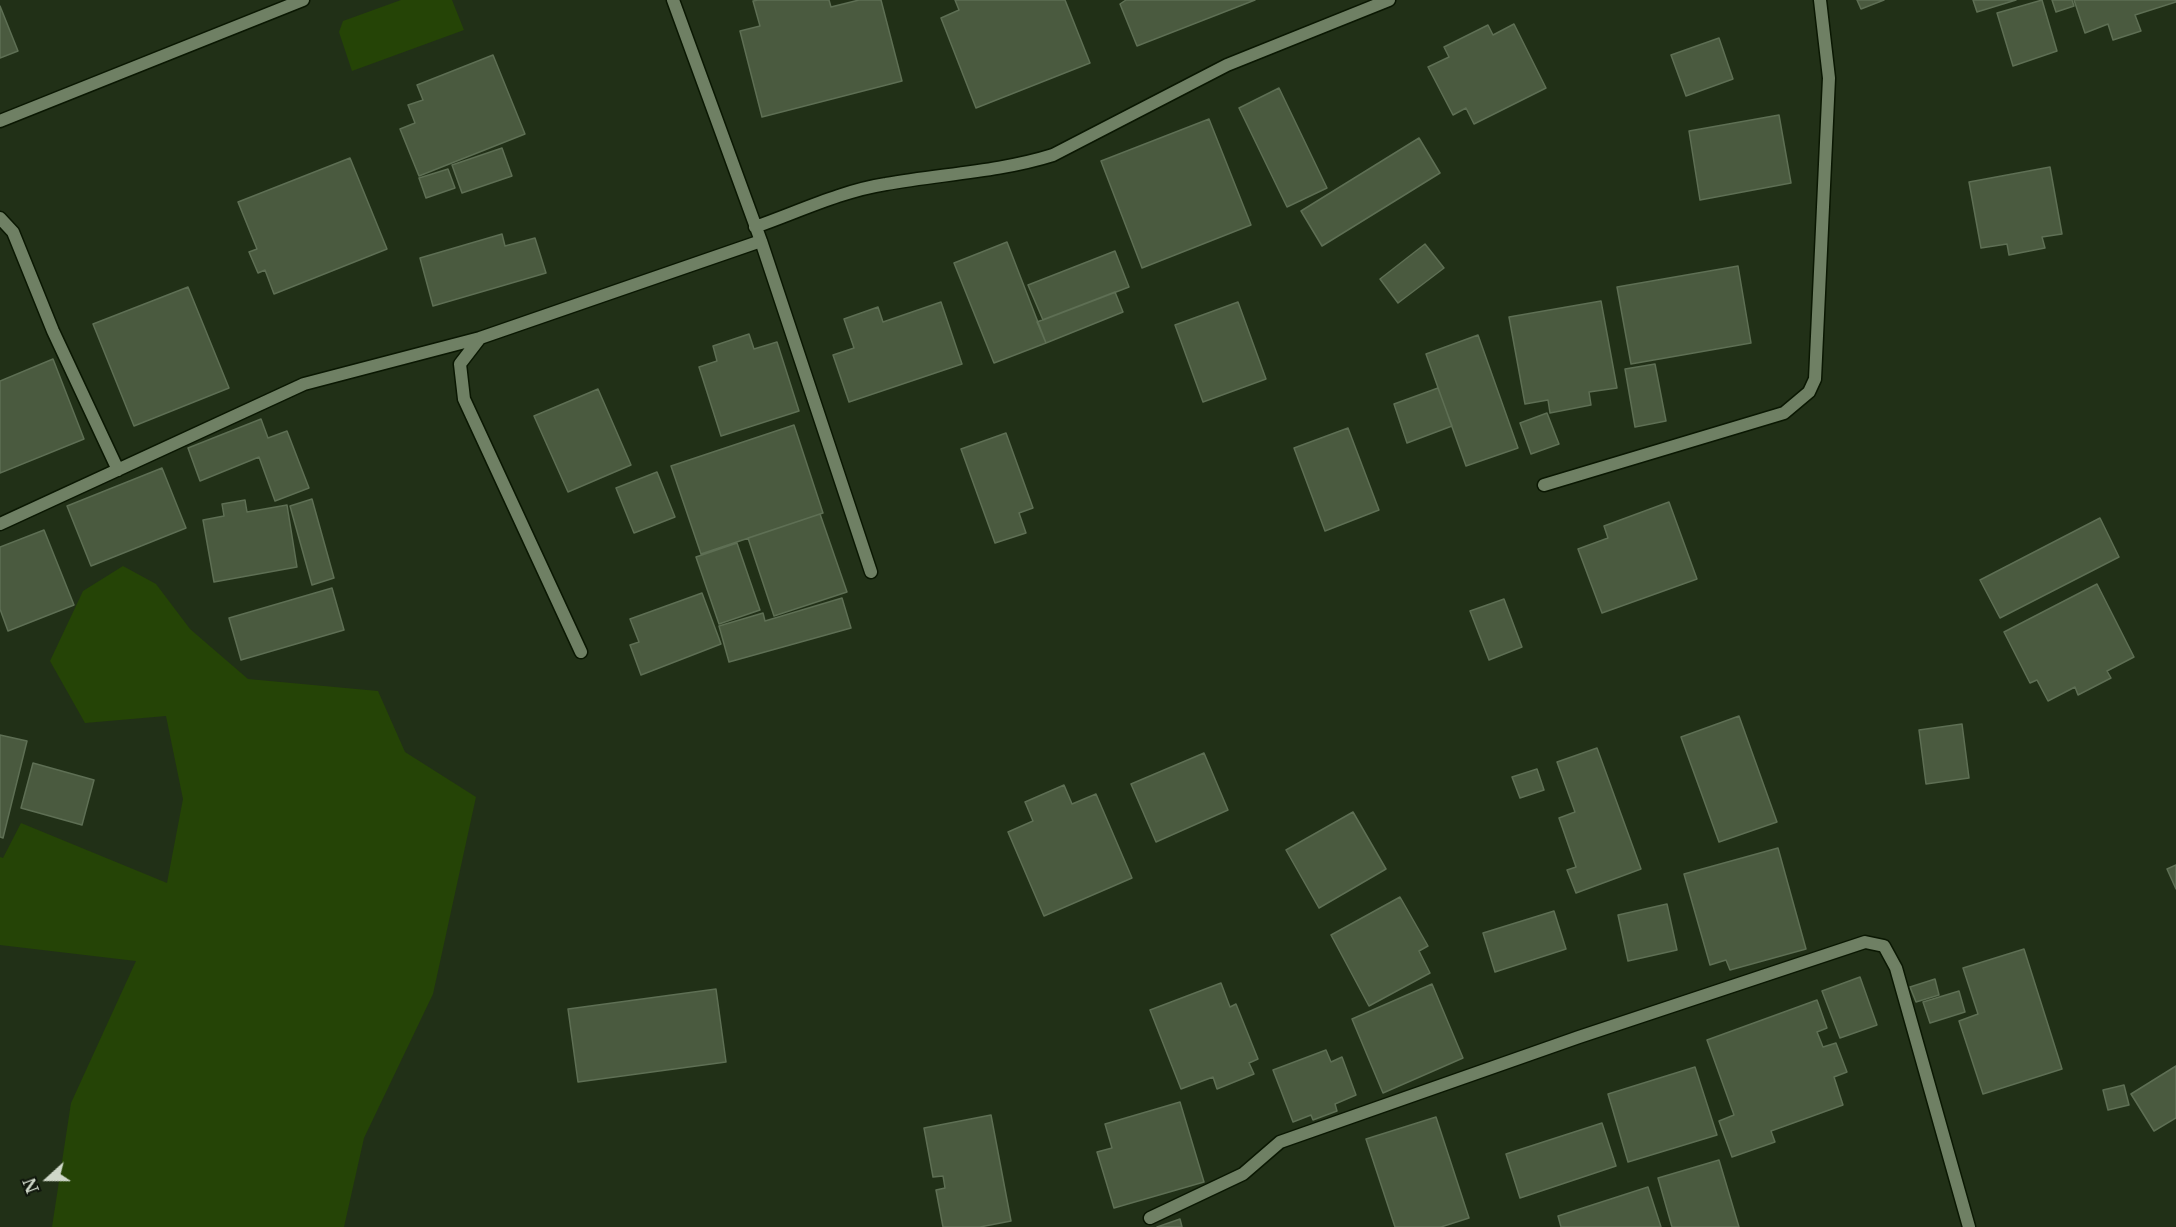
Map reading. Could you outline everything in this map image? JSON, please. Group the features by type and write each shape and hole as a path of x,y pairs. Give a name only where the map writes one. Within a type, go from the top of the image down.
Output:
{"street":[{"path":"0,121 303,0"},
{"path":"673,0 755,227 871,572"},
{"path":"755,227 852,192 884,184 1029,163 1053,155 1227,65 1389,0"},
{"path":"1544,485 1784,412 1809,392 1815,379 1829,78 1820,0"},
{"path":"0,218 13,232 53,331 118,470"},
{"path":"0,524 304,384 480,338 760,242"},
{"path":"480,338 460,364 464,399 581,652"},
{"path":"1150,1218 1243,1174 1280,1142 1579,1037 1865,942 1884,946 1896,968 1969,1227"}],"green space":[{"path":"401,0 452,0 464,30 352,71 339,32 343,21"},
{"path":"123,566 156,584 190,629 248,679 378,691 405,752 476,797 433,994 364,1138 344,1227 52,1227 71,1103 136,961 0,945 0,857 3,858 21,823 167,883 183,799 166,716 85,723 50,661 83,591"}],"building":[{"path":"829,0 831,7 859,0 881,0 902,81 762,117 740,31 760,26 753,1"},
{"path":"955,0 1065,0 1090,63 976,108 941,18 959,10"},
{"path":"1126,0 1255,0 1137,46 1120,4"},
{"path":"1857,0 1884,0 1861,9"},
{"path":"1973,0 2016,0 1977,12"},
{"path":"2042,0 2057,51 2013,66 1997,13"},
{"path":"2052,0 2072,0 2074,6 2056,12"},
{"path":"2074,0 2176,0 2176,2 2135,15 2141,31 2113,40 2108,24 2085,33"},
{"path":"0,6 18,51 0,58"},
{"path":"1514,24 1546,88 1474,124 1466,108 1453,115 1428,67 1449,57 1444,47 1488,25 1493,35"},
{"path":"1719,38 1733,79 1686,96 1671,55"},
{"path":"493,55 525,134 419,176 400,129 415,123 408,105 423,100 417,85"},
{"path":"1279,88 1327,188 1287,207 1239,108"},
{"path":"1779,115 1791,183 1700,200 1689,131"},
{"path":"1209,119 1251,225 1142,268 1101,161"},
{"path":"1419,138 1440,173 1322,246 1301,211"},
{"path":"502,148 512,176 462,193 452,165"},
{"path":"350,158 387,249 274,294 265,270 258,273 249,252 257,249 238,202"},
{"path":"2050,167 2062,234 2042,237 2045,248 2009,255 2007,244 1981,248 1969,182"},
{"path":"448,169 455,188 426,198 419,178"},
{"path":"502,234 505,246 535,238 546,273 433,306 420,258"},
{"path":"1007,242 1046,343 994,363 954,263"},
{"path":"1425,244 1444,268 1398,303 1380,279"},
{"path":"1115,251 1129,287 1043,320 1028,285"},
{"path":"1738,266 1751,343 1631,364 1617,287"},
{"path":"188,287 229,388 134,426 93,324"},
{"path":"1115,292 1123,312 1046,343 1037,322"},
{"path":"1601,301 1617,388 1589,392 1591,405 1550,413 1548,400 1525,404 1509,317"},
{"path":"941,302 962,364 849,402 833,355 854,348 844,319 878,307 883,322"},
{"path":"1238,302 1266,379 1203,402 1175,325"},
{"path":"749,334 754,349 777,342 799,411 721,436 699,367 717,361 713,346"},
{"path":"1478,335 1518,448 1466,466 1426,354"},
{"path":"53,359 84,439 0,473 0,381"},
{"path":"1655,364 1666,421 1635,427 1625,369"},
{"path":"1438,388 1452,426 1407,443 1394,404"},
{"path":"598,389 631,465 568,492 534,416"},
{"path":"1547,413 1559,444 1531,454 1520,423"},
{"path":"261,419 268,438 287,431 309,488 275,501 259,457 200,481 188,448"},
{"path":"794,425 823,513 701,554 671,466"},
{"path":"1348,428 1379,510 1325,531 1294,448"},
{"path":"1006,433 1033,508 1019,513 1026,533 995,543 961,449"},
{"path":"162,468 186,528 91,566 67,506"},
{"path":"657,472 675,517 634,533 616,488"},
{"path":"312,499 334,578 312,585 290,506"},
{"path":"245,500 247,512 287,505 297,567 214,582 203,520 224,516 222,504"},
{"path":"1669,502 1697,579 1602,613 1578,549 1608,538 1604,526"},
{"path":"820,514 847,592 774,616 748,538"},
{"path":"2100,518 2119,557 2000,618 1980,580"},
{"path":"44,530 74,605 8,631 0,609 0,547"},
{"path":"737,543 760,610 719,624 696,557"},
{"path":"2097,584 2134,657 2107,671 2111,678 2078,695 2075,687 2048,701 2037,680 2030,683 2004,632"},
{"path":"332,588 344,630 241,660 229,618"},
{"path":"702,593 721,644 641,675 630,645 639,642 630,619"},
{"path":"842,598 851,628 729,662 719,626 763,613 765,621"},
{"path":"1504,599 1522,647 1489,660 1470,611"},
{"path":"1739,716 1777,822 1719,842 1681,737"},
{"path":"1962,724 1969,778 1926,784 1919,730"},
{"path":"0,735 27,741 3,838 0,837"},
{"path":"1597,748 1641,869 1576,893 1567,870 1576,867 1559,818 1575,812 1557,762"},
{"path":"1204,753 1228,810 1156,842 1131,784"},
{"path":"33,763 94,780 82,825 21,808"},
{"path":"1537,769 1544,790 1520,798 1512,777"},
{"path":"1064,785 1072,804 1096,794 1132,878 1044,916 1008,832 1033,821 1025,802"},
{"path":"1353,812 1386,869 1319,908 1286,850"},
{"path":"1778,848 1806,949 1730,970 1726,960 1710,965 1684,874"},
{"path":"2176,865 2176,889 2167,869"},
{"path":"1400,897 1428,946 1419,951 1430,973 1369,1006 1331,935"},
{"path":"1667,904 1677,950 1628,961 1618,915"},
{"path":"1554,911 1566,949 1495,972 1483,933"},
{"path":"2024,949 2062,1069 1983,1094 1959,1021 1978,1014 1963,968"},
{"path":"1860,977 1877,1025 1840,1038 1822,991"},
{"path":"1935,979 1939,995 1916,1002 1910,987"},
{"path":"1221,983 1230,1007 1236,1004 1258,1059 1249,1063 1254,1074 1217,1089 1213,1077 1181,1089 1150,1010"},
{"path":"1432,984 1463,1058 1383,1093 1352,1019"},
{"path":"716,989 726,1062 578,1082 568,1009"},
{"path":"1959,991 1965,1012 1930,1023 1923,1002"},
{"path":"1817,1000 1827,1028 1817,1032 1823,1047 1836,1043 1847,1072 1834,1077 1843,1105 1771,1131 1775,1142 1732,1157 1719,1121 1734,1115 1707,1040"},
{"path":"1326,1050 1331,1062 1342,1057 1356,1095 1335,1104 1337,1111 1313,1120 1311,1115 1293,1122 1273,1070"},
{"path":"2176,1066 2176,1118 2154,1131 2131,1094"},
{"path":"1695,1067 1717,1135 1628,1162 1608,1094"},
{"path":"2124,1085 2129,1105 2108,1110 2103,1090"},
{"path":"1180,1102 1204,1182 1114,1208 1097,1152 1112,1148 1105,1124"},
{"path":"991,1115 1011,1221 980,1227 943,1227 936,1190 945,1188 943,1176 933,1177 924,1128"},
{"path":"1436,1117 1469,1218 1441,1227 1395,1227 1366,1139"},
{"path":"1602,1123 1616,1166 1520,1198 1506,1154"},
{"path":"1719,1160 1739,1227 1672,1227 1658,1178"},
{"path":"1648,1187 1661,1227 1561,1227 1558,1216"},
{"path":"1180,1219 1182,1227 1157,1227"}]}
